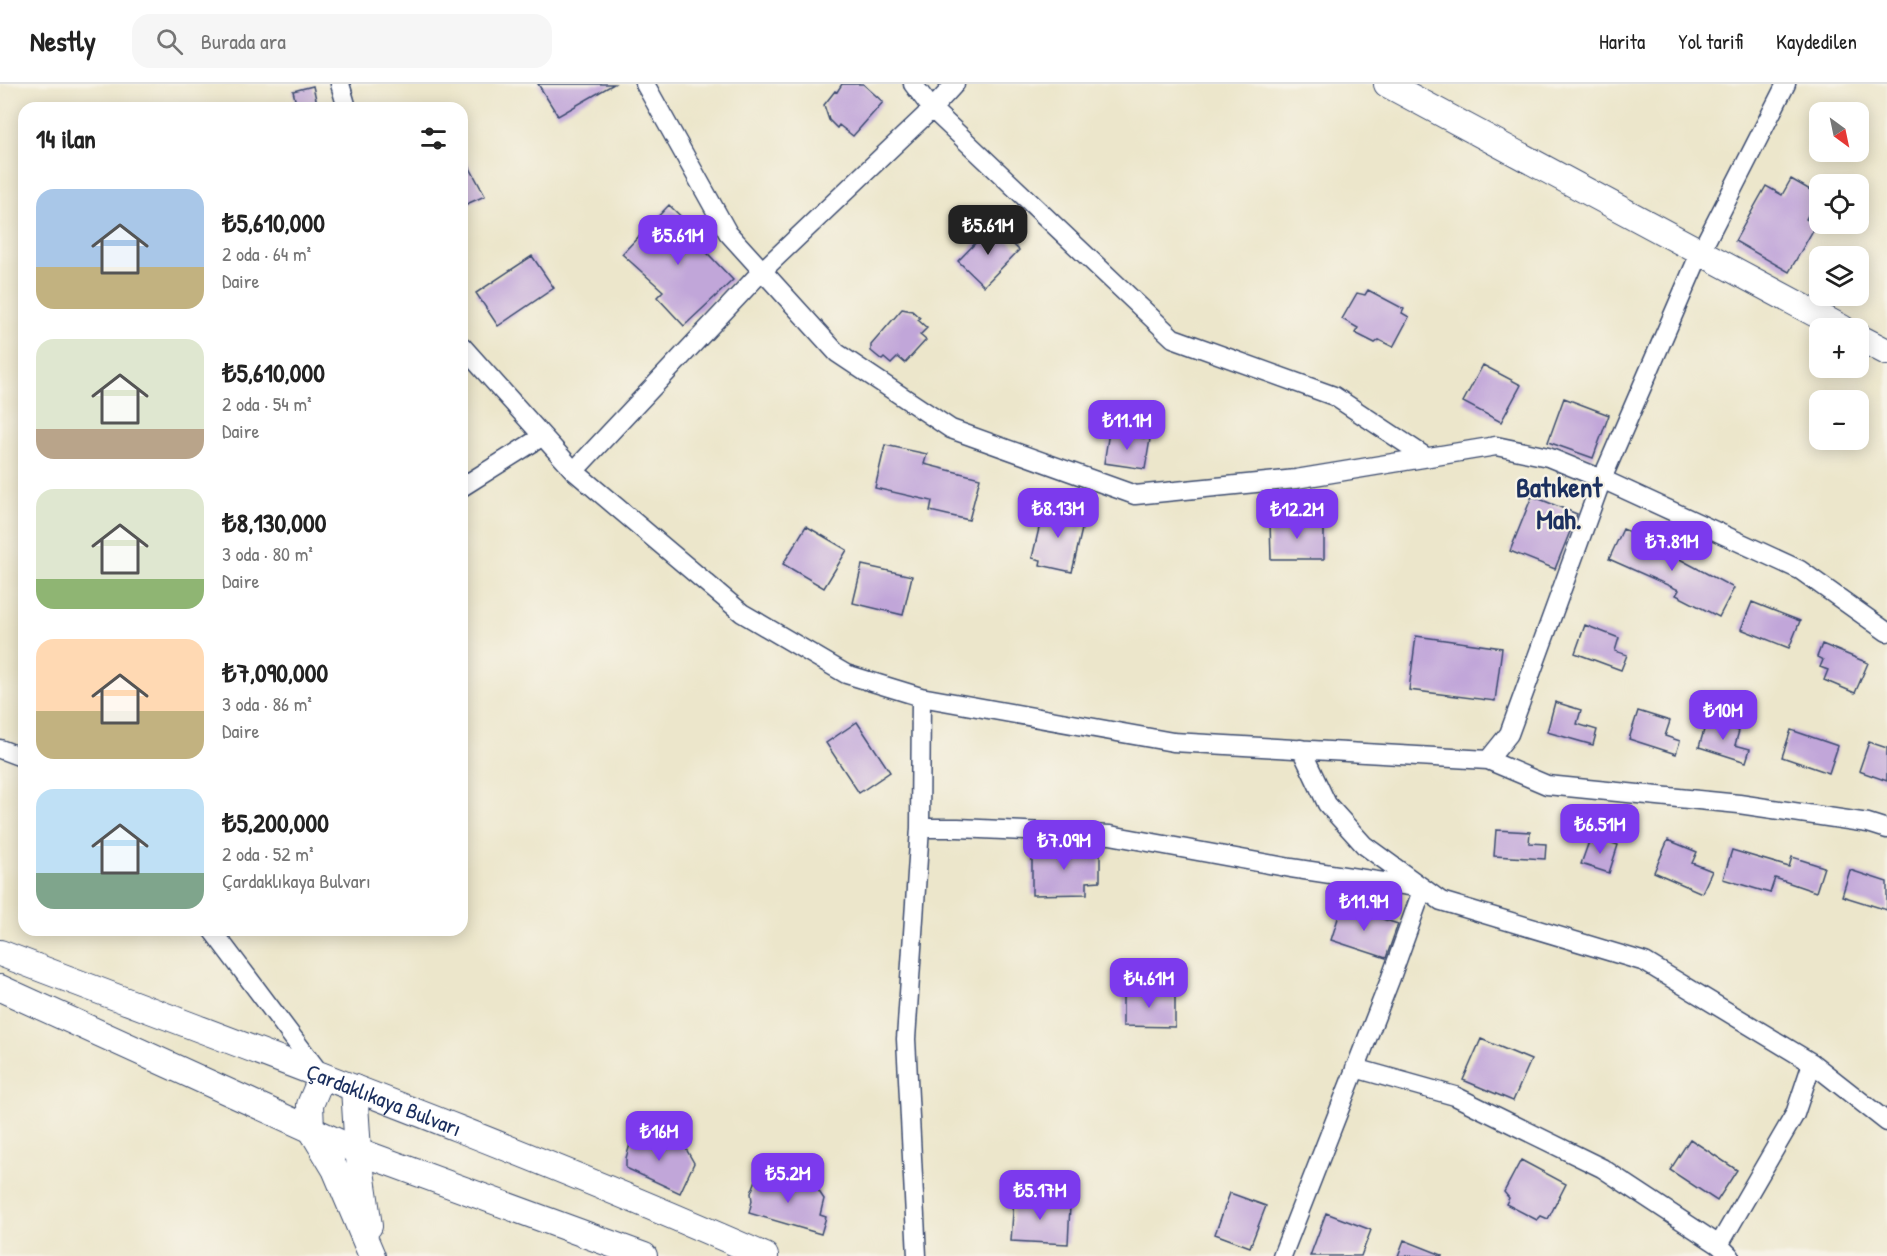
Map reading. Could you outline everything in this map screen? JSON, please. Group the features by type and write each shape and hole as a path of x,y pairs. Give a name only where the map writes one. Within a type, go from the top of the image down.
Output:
{"main road":[{"path":"1387,84 1823,318"},
{"path":"1869,343 1887,352"},
{"name":"Çardaklıkaya Bulvarı","path":"0,953 354,1088 649,1205 765,1256"},
{"path":"0,988 358,1151 644,1256"},
{"path":"322,1076 310,1105 312,1129 335,1169 373,1256"},
{"path":"354,1088 358,1151 373,1256"}],"street":[{"path":"340,84 344,102"},
{"path":"645,84 728,233 837,353 951,429 1135,495 1296,479 1496,446 1548,457 1602,478 1800,570 1887,632"},
{"path":"914,84 932,109 1173,338 1335,396 1426,457"},
{"path":"574,471 762,271 932,109 955,84"},
{"path":"1488,760 1509,734 1602,478 1700,252 1786,84"},
{"path":"468,353 574,471 742,613 846,674 921,697 1173,742 1488,760 1547,785 1739,804 1868,823 1887,829"},
{"path":"468,483 543,436"},
{"path":"917,1256 906,1039 920,828 921,697"},
{"path":"0,749 18,756"},
{"path":"1301,749 1327,804 1364,845 1441,901 1645,962 1812,1064 1887,1122"},
{"path":"920,828 1110,836 1423,888"},
{"path":"1282,1256 1423,888"},
{"path":"217,936 322,1076"},
{"path":"1355,1068 1455,1096 1602,1168 1725,1251 1795,1114 1812,1064"}],"building":[{"path":"538,84 614,84 558,116"},
{"path":"842,84 863,84 883,102 853,136 839,125 837,128 829,120 824,105"},
{"path":"313,86 317,102 296,102 293,91"},
{"path":"468,164 485,196 468,203"},
{"path":"1791,179 1809,189 1809,213 1806,219 1809,221 1809,234 1811,234 1789,272 1735,241 1766,186 1782,195"},
{"path":"669,205 697,232 692,237 733,280 684,326 657,297 663,291 622,254"},
{"path":"993,225 1019,250 984,286 958,261"},
{"path":"532,256 554,288 498,326 476,293"},
{"path":"1368,290 1404,309 1402,313 1409,317 1393,347 1379,340 1375,343 1355,333 1358,328 1342,319 1357,293 1365,295"},
{"path":"902,309 912,311 920,318 918,320 927,328 920,335 926,340 905,363 898,357 891,364 871,351 871,345"},
{"path":"1483,365 1521,385 1501,422 1463,402"},
{"path":"1564,398 1609,415 1593,458 1548,442"},
{"path":"1109,432 1150,439 1145,469 1104,463"},
{"path":"885,445 927,454 924,464 980,478 969,520 930,511 932,501 875,488"},
{"path":"1532,496 1577,514 1555,569 1510,551"},
{"path":"1044,507 1085,516 1072,572 1040,565 1041,560 1032,558"},
{"path":"1324,521 1324,559 1271,559 1270,522"},
{"path":"806,526 847,550 824,588 783,564"},
{"path":"1623,529 1675,552 1674,556 1734,588 1719,617 1676,595 1679,590 1609,559"},
{"path":"862,565 912,576 903,615 853,603"},
{"path":"1752,602 1800,621 1789,648 1741,629"},
{"path":"1585,625 1619,638 1615,651 1627,655 1621,670 1575,653"},
{"path":"1416,636 1502,648 1495,701 1409,690"},
{"path":"1822,644 1868,663 1855,693 1824,680 1828,670 1820,667 1823,660 1817,657"},
{"path":"1555,702 1581,710 1577,724 1597,730 1593,745 1547,732"},
{"path":"1638,711 1670,721 1665,736 1680,741 1676,754 1629,739"},
{"path":"1707,720 1739,731 1735,745 1750,749 1746,762 1699,747"},
{"path":"857,722 890,772 859,793 826,743"},
{"path":"1791,730 1838,746 1829,773 1782,757"},
{"path":"1869,742 1887,748 1887,781 1859,771"},
{"path":"1496,830 1530,832 1529,843 1546,844 1545,859 1494,856"},
{"path":"1591,836 1618,845 1609,873 1581,864"},
{"path":"1668,840 1697,852 1692,863 1712,871 1702,893 1654,872"},
{"path":"1100,849 1100,881 1087,882 1087,894 1032,895 1032,850"},
{"path":"1732,850 1789,867 1792,857 1824,867 1816,892 1775,878 1770,893 1723,879"},
{"path":"1850,870 1887,882 1887,910 1842,896"},
{"path":"1342,906 1398,924 1386,958 1331,940"},
{"path":"1123,992 1175,992 1175,1027 1123,1026"},
{"path":"1481,1039 1531,1060 1513,1101 1463,1080"},
{"path":"633,1134 686,1149 694,1163 680,1193 626,1168 626,1158"},
{"path":"1690,1139 1737,1170 1717,1201 1670,1170"},
{"path":"1521,1160 1566,1184 1548,1219 1541,1216 1537,1220 1506,1204 1509,1198 1504,1192"},
{"path":"766,1175 784,1179 785,1183 816,1187 824,1199 820,1215 826,1217 821,1234 749,1213 751,1193 756,1180"},
{"path":"1230,1193 1266,1206 1250,1247 1215,1234"},
{"path":"1014,1198 1063,1200 1063,1206 1070,1206 1068,1244 1011,1241"},
{"path":"1326,1213 1371,1230 1361,1256 1310,1256"},
{"path":"1404,1240 1442,1255 1442,1256 1398,1256"}],"district":[{"name":"Batıkent Mah.","path":"1559,503"}]}
